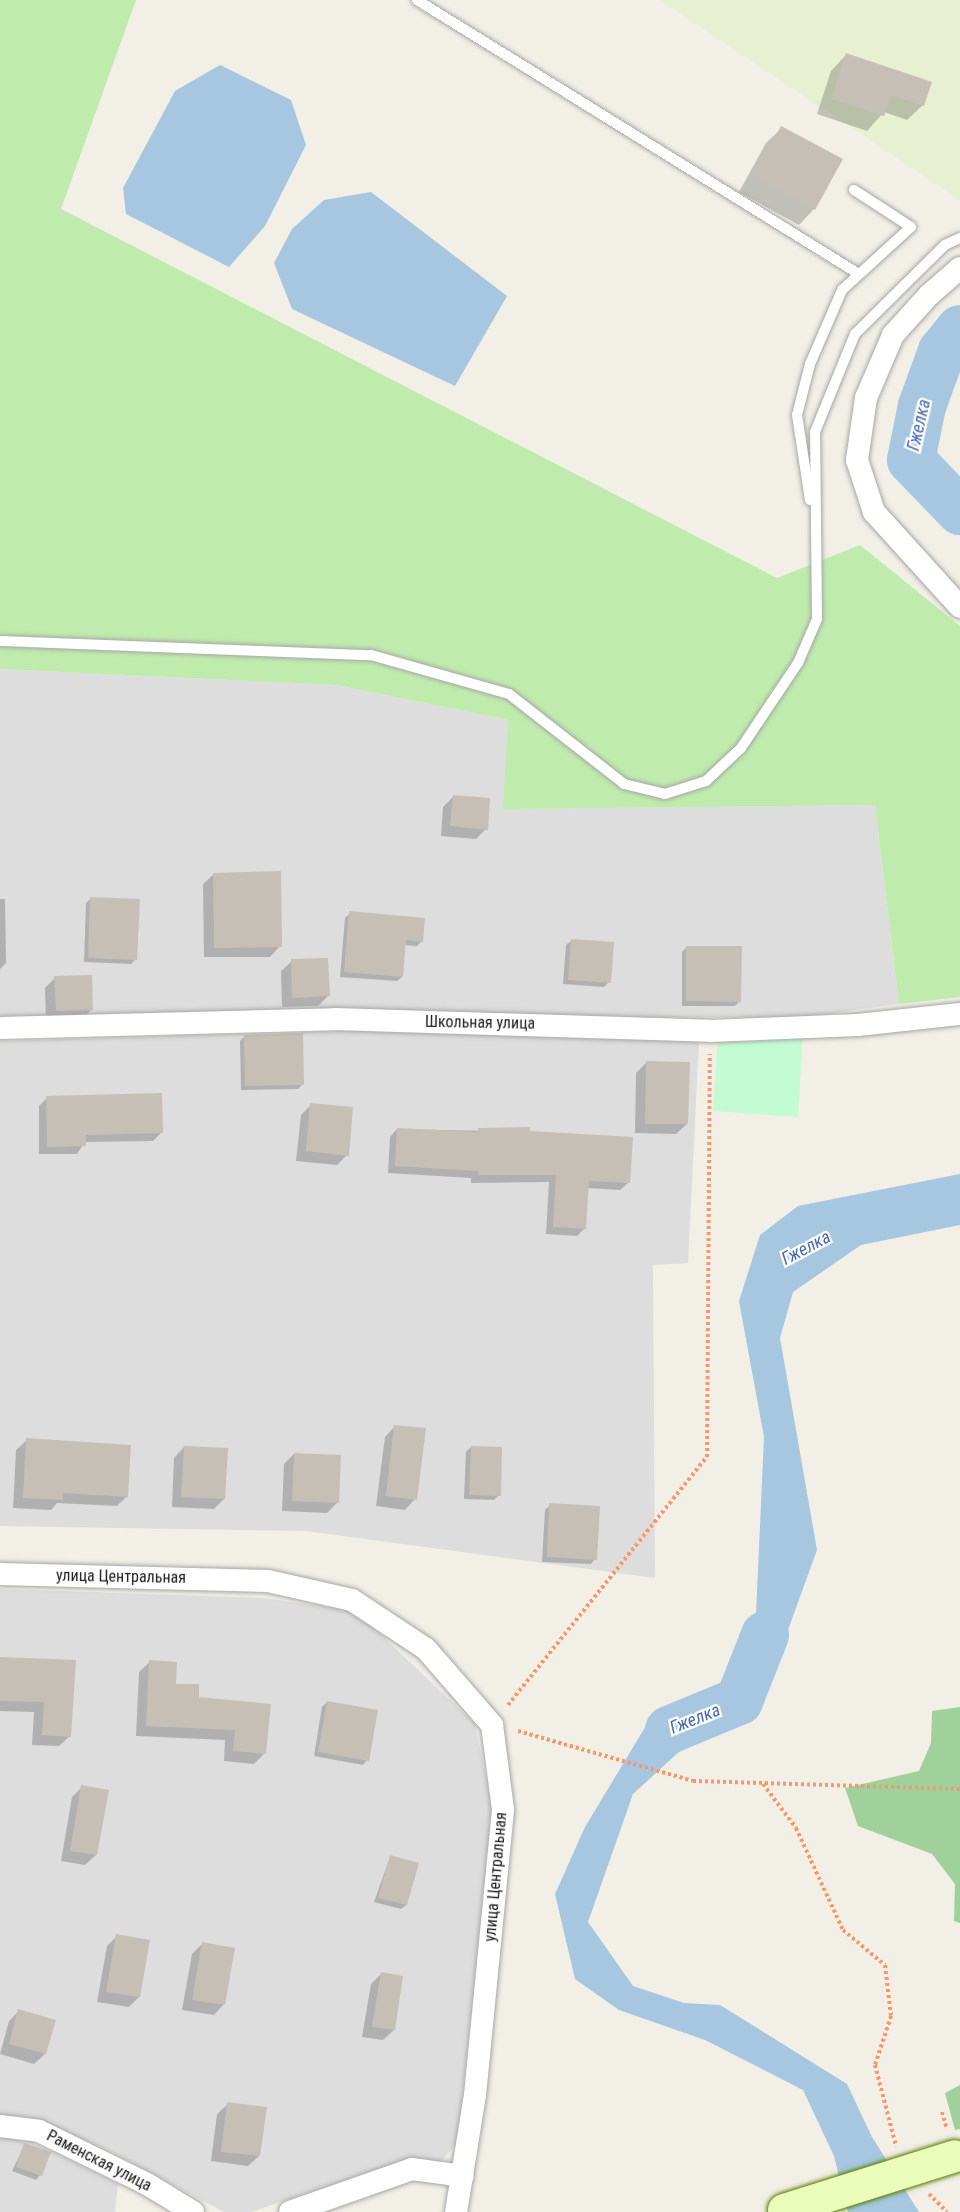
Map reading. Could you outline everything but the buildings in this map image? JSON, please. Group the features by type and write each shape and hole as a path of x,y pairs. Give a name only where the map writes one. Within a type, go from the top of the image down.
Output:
{"main road":[{"path":"784,2210 955,2156"}],"street":[{"path":"960,268 929,294 894,335 866,398 858,460 874,512 960,607"},
{"name":"Школьная улица","path":"0,1028 334,1019 710,1031 858,1025 960,1014"},
{"name":"улица Центральная","path":"0,1574 268,1581 352,1600 426,1649 492,1725 503,1810 475,2095 456,2212"},
{"name":"Раменская улица","path":"0,2126 39,2130 147,2184 193,2212"},
{"path":"290,2212 412,2169 463,2176"}],"lane":[{"path":"417,0 859,274"},
{"path":"816,539 797,415 810,364 842,290 911,227 854,190"},
{"path":"0,641 371,656 509,694 624,784 665,794 706,781 741,748 798,663 817,619 815,432 855,334 945,245 960,238"}],"path":[{"path":"710,1031 707,1457 492,1725 603,1753 693,1781 960,1789"},
{"path":"763,1783 796,1828 843,1930 885,1965 891,2016 876,2065 892,2140 902,2156"}],"shaded area":[{"path":"0,669 336,685 508,720 504,809 875,805 899,1004 805,1017 0,1017"},
{"path":"374,1030 699,1041 688,1263 653,1265 655,1578 306,1531 0,1526 0,1041"},
{"path":"0,1589 264,1598 356,1611 475,1724 492,1808 458,2141 439,2164 411,2158 251,2212 224,2212 110,2151 39,2119 0,2115"},
{"path":"0,2133 17,2135 118,2184 115,2212 0,2212"}],"green space":[{"path":"0,0 136,0 61,209 777,578 860,545 960,626 960,997 899,1004 875,805 503,809 508,720 336,685 0,669"},
{"path":"660,0 960,0 960,200"},
{"path":"719,1024 803,1026 798,1117 713,1111"},
{"path":"960,1707 960,1923 954,1921 955,1884 932,1854 858,1826 845,1788 919,1771 931,1743 932,1711"},
{"path":"960,2085 960,2129 955,2130 945,2093"}],"water":[{"path":"220,65 291,100 306,145 265,226 229,267 126,214 123,188 175,91"},
{"path":"371,192 507,296 455,386 292,309 274,263 292,229 324,200"},
{"path":"960,1174 960,1225 861,1245 793,1292 780,1338 817,1550 776,1663 633,1794 588,1922 633,1986 684,2003 720,2005 847,2084 872,2137 919,2212 848,2212 834,2156 803,2090 705,2040 619,2010 575,1979 555,1894 585,1827 647,1724 719,1707 756,1614 764,1437 739,1301 760,1235 798,1206"}],"waterway":[{"name":"Гжелка","path":"960,329 942,351 922,406 911,460 960,511"},
{"name":"Гжелка","path":"669,1730 739,1701 765,1635"}]}
